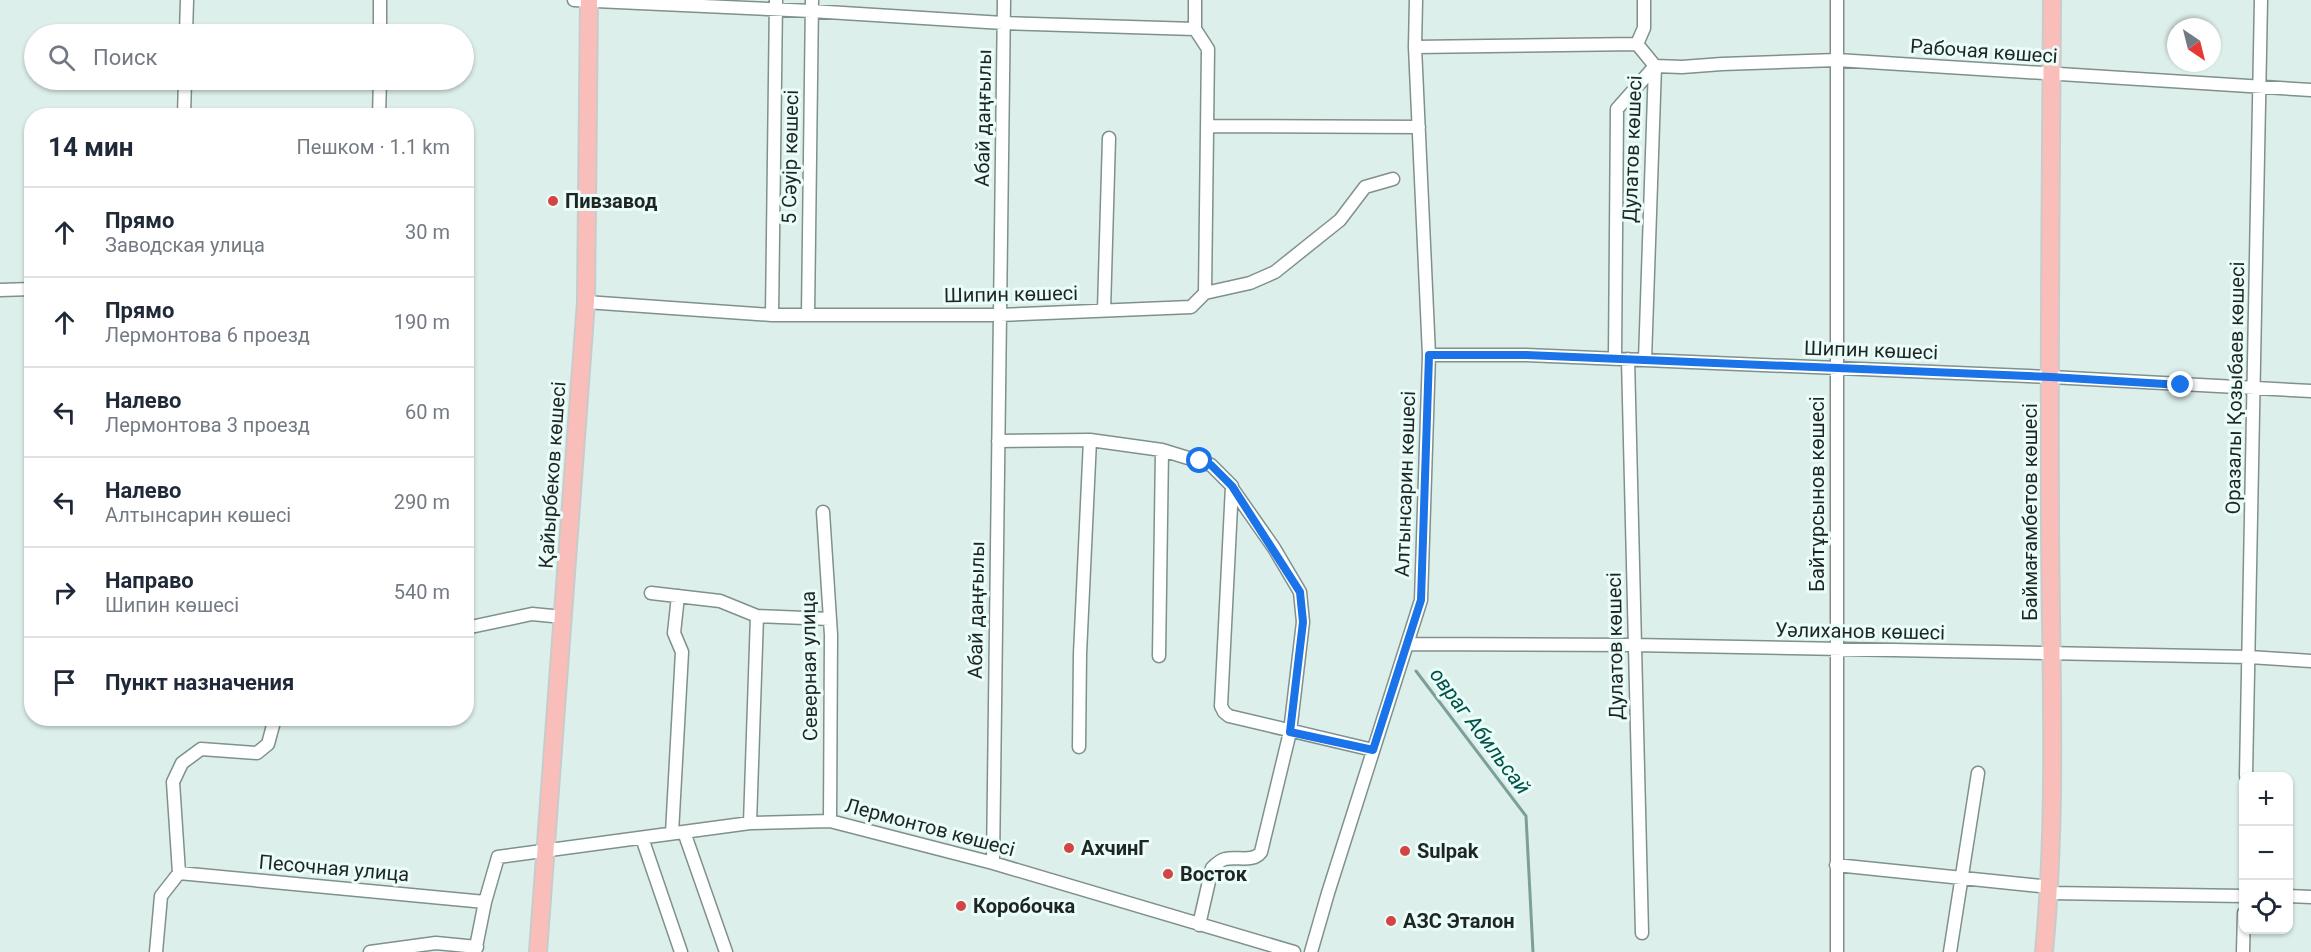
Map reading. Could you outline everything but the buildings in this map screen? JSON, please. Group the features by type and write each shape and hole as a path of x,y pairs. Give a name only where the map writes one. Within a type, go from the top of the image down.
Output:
{"main road":[{"name":"Қайырбеков көшесі","path":"538,952 586,302 584,0"},
{"name":"Баймағамбетов көшесі","path":"2044,952 2050,890 2052,0"}],"street":[{"path":"186,24 187,0"},
{"path":"380,0 380,24"},
{"path":"584,0 812,5 1003,22 1195,29"},
{"name":"Абай даңғылы","path":"993,863 1004,0"},
{"path":"1195,0 1195,29 1208,49 1205,293"},
{"name":"Алтынсарин көшесі","path":"1311,952 1421,600 1429,355 1415,47 1416,0"},
{"name":"Дулатов көшесі","path":"1644,0 1646,56 1645,360"},
{"name":"Байтұрсынов көшесі","path":"1837,0 1837,952"},
{"name":"Оразалы Қозыбаев көшесі","path":"2246,772 2261,0"},
{"name":"5 Сәуір көшесі","path":"772,315 776,5"},
{"name":"5 Сәуір көшесі","path":"807,315 812,5"},
{"name":"Рабочая көшесі","path":"1415,47 1646,56 1682,67 1837,60 2311,90"},
{"name":"Дулатов көшесі","path":"1615,358 1617,109 1646,56"},
{"path":"184,108 185,90"},
{"path":"379,108 380,90"},
{"path":"1207,126 1419,127"},
{"path":"1104,310 1109,138"},
{"name":"Шипин көшесі","path":"586,302 772,315 1000,315 1191,307 1205,293 1250,283 1275,272 1340,220 1365,188 1393,179"},
{"path":"0,290 24,290"},
{"name":"Шипин көшесі","path":"1429,355 1615,358 2311,391"},
{"name":"Дулатов көшесі","path":"1628,359 1642,933"},
{"path":"998,441 1090,440 1162,450 1211,465 1232,487 1274,548 1300,592 1303,622 1290,732 1261,852 1253,858 1221,860 1212,868 1198,925"},
{"path":"1079,747 1080,654 1090,440"},
{"path":"1160,656 1162,450"},
{"path":"1232,487 1222,663 1221,706 1224,712 1229,716 1290,732 1373,750"},
{"name":"Северная улица","path":"823,512 830,619 830,821"},
{"path":"651,593 720,601 757,616 830,619"},
{"path":"678,596 674,633 682,652 678,832 726,952"},
{"path":"474,626 532,614 563,617"},
{"path":"750,823 757,616"},
{"name":"Уәлиханов көшесі","path":"1407,644 1634,645 2248,657 2311,661"},
{"path":"156,952 161,896 179,873 174,782 183,764 201,749 257,753 268,744 273,726"},
{"path":"1950,952 1978,773"},
{"name":"Лермонтов көшесі","path":"485,902 498,857 750,823 830,821 993,863 1294,952"},
{"path":"642,838 681,952"},
{"path":"1836,865 1963,878 2050,890 2239,896"},
{"name":"Песочная улица","path":"179,873 485,902"},
{"path":"2293,896 2311,897"},
{"path":"370,952 436,943 476,949 485,902"},
{"path":"2243,934 2243,952"}],"waterway":[{"name":"овраг Абильсай","path":"1416,671 1526,816 1533,952"}],"place":[{"name":"Пивзавод","path":"553,201"},
{"name":"АхчинГ","path":"1069,848"},
{"name":"Sulpak","path":"1405,851"},
{"name":"Восток","path":"1168,874"},
{"name":"Коробочка","path":"961,906"},
{"name":"АЗС Эталон","path":"1391,921"}],"route":[{"path":"1200,461 1211,465 1232,486 1274,548 1300,592 1303,622 1290,732 1373,750 1421,600 1429,355 1526,355 2051,377 2181,385"}]}
